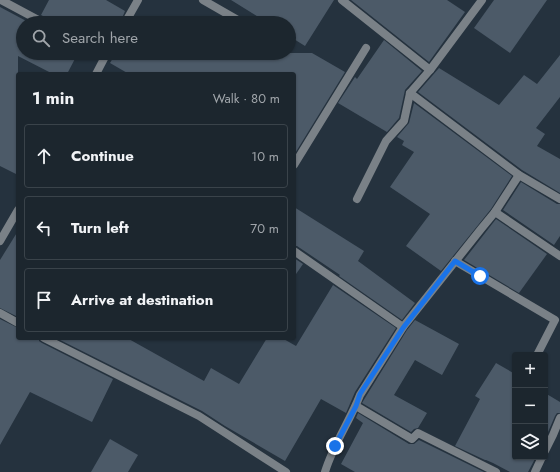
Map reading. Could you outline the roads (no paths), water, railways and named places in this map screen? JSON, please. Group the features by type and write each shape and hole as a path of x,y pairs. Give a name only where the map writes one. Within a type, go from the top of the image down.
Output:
{"street":[{"path":"1,0 31,16"},
{"path":"129,16 138,0"},
{"path":"203,0 231,16"},
{"path":"342,0 430,70"},
{"path":"357,199 386,141 404,121 410,93 430,70 482,0"},
{"path":"296,162 366,48"},
{"path":"97,72 102,60"},
{"path":"410,93 519,175 560,199"},
{"path":"325,472 328,460 356,406 360,394 403,328 495,212 519,175"},
{"path":"495,212 560,256"},
{"path":"0,241 16,213"},
{"path":"296,252 403,328"},
{"path":"455,261 554,320 538,352"},
{"path":"0,313 16,322"},
{"path":"48,340 199,416 286,472"},
{"path":"356,406 412,439 418,433 496,472"},
{"path":"548,448 557,436 560,418"},
{"path":"535,472 541,460"}]}
